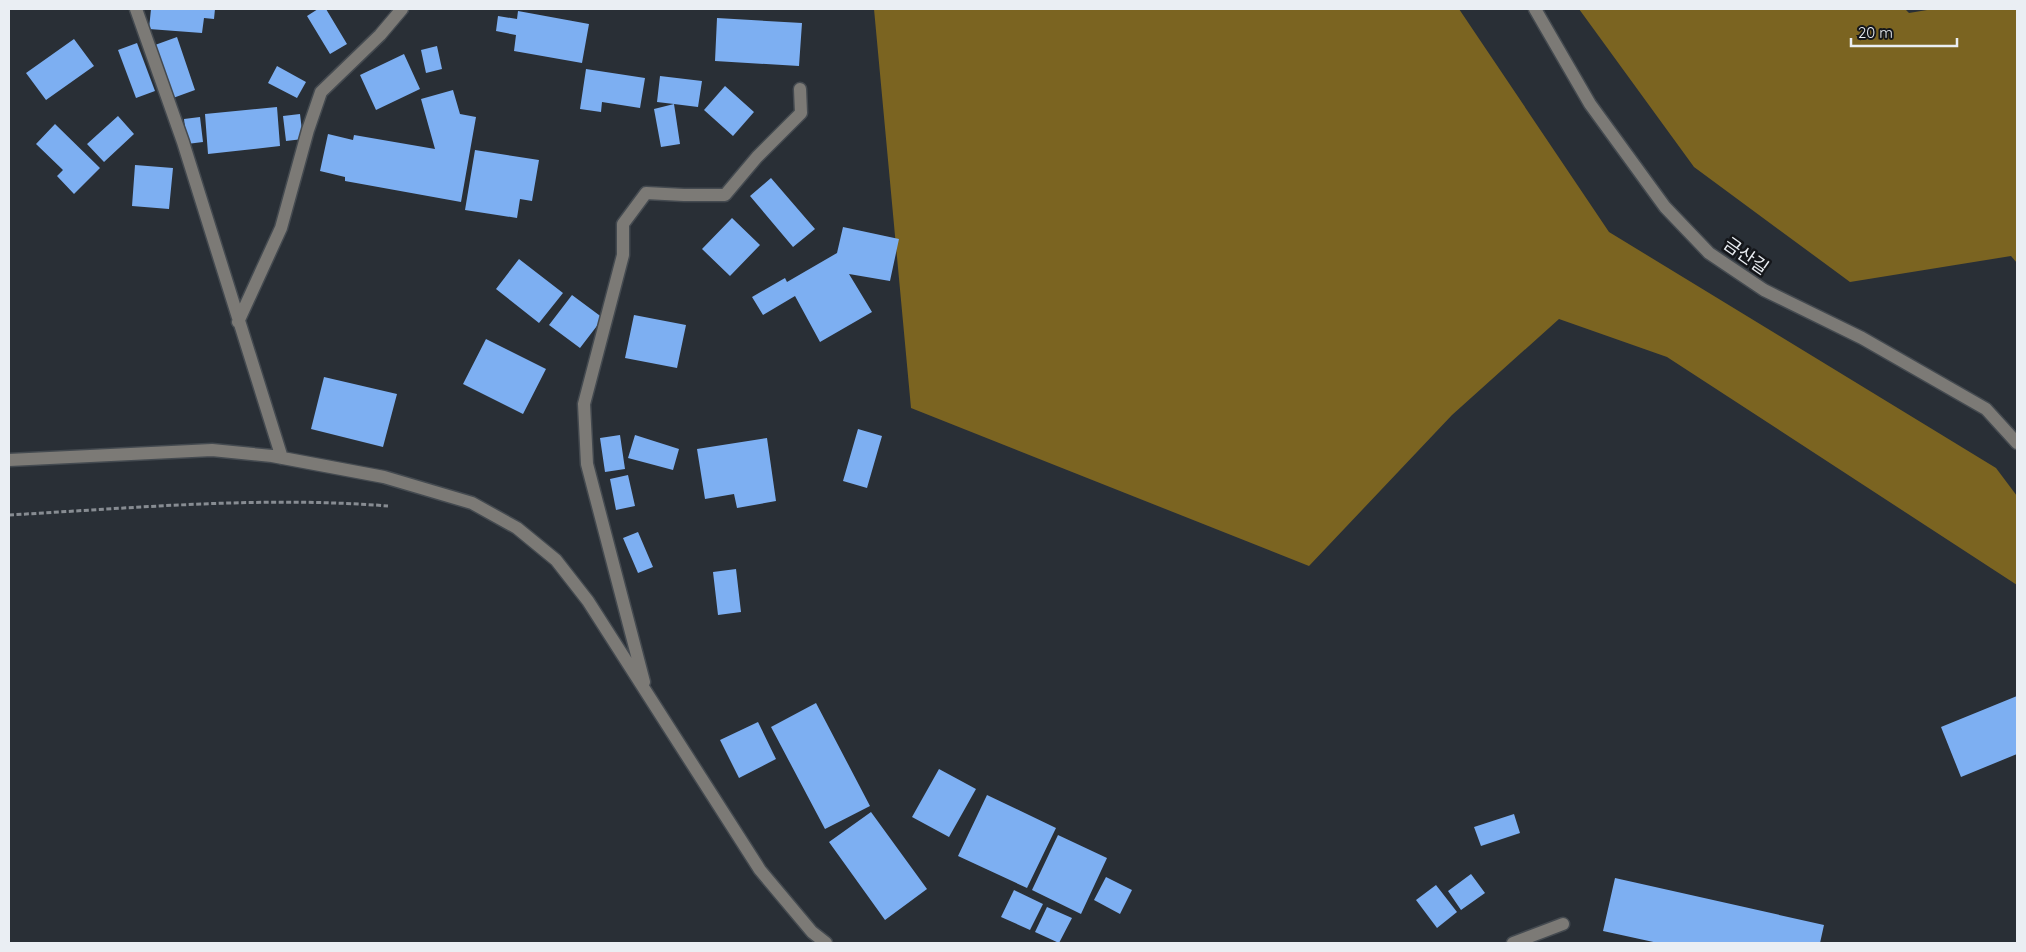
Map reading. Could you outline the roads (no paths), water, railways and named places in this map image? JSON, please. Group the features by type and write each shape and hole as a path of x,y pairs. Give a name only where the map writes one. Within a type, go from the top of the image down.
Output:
{"street":[{"path":"136,9 183,142 282,458"},
{"path":"238,322 281,228 308,130 321,92 380,35 402,9"},
{"name":"금산길","path":"1535,9 1590,104 1665,207 1709,253 1764,290 1862,338 1986,409 2017,443"},
{"path":"647,694 587,464 584,414 584,404 623,255 623,224 646,193 684,196 725,195 757,156 801,113 800,89"},
{"path":"9,460 212,450 282,458 384,477 428,490 472,504 517,528 556,560 588,601 760,870 812,932 826,943"},
{"path":"1513,943 1563,924"}]}
